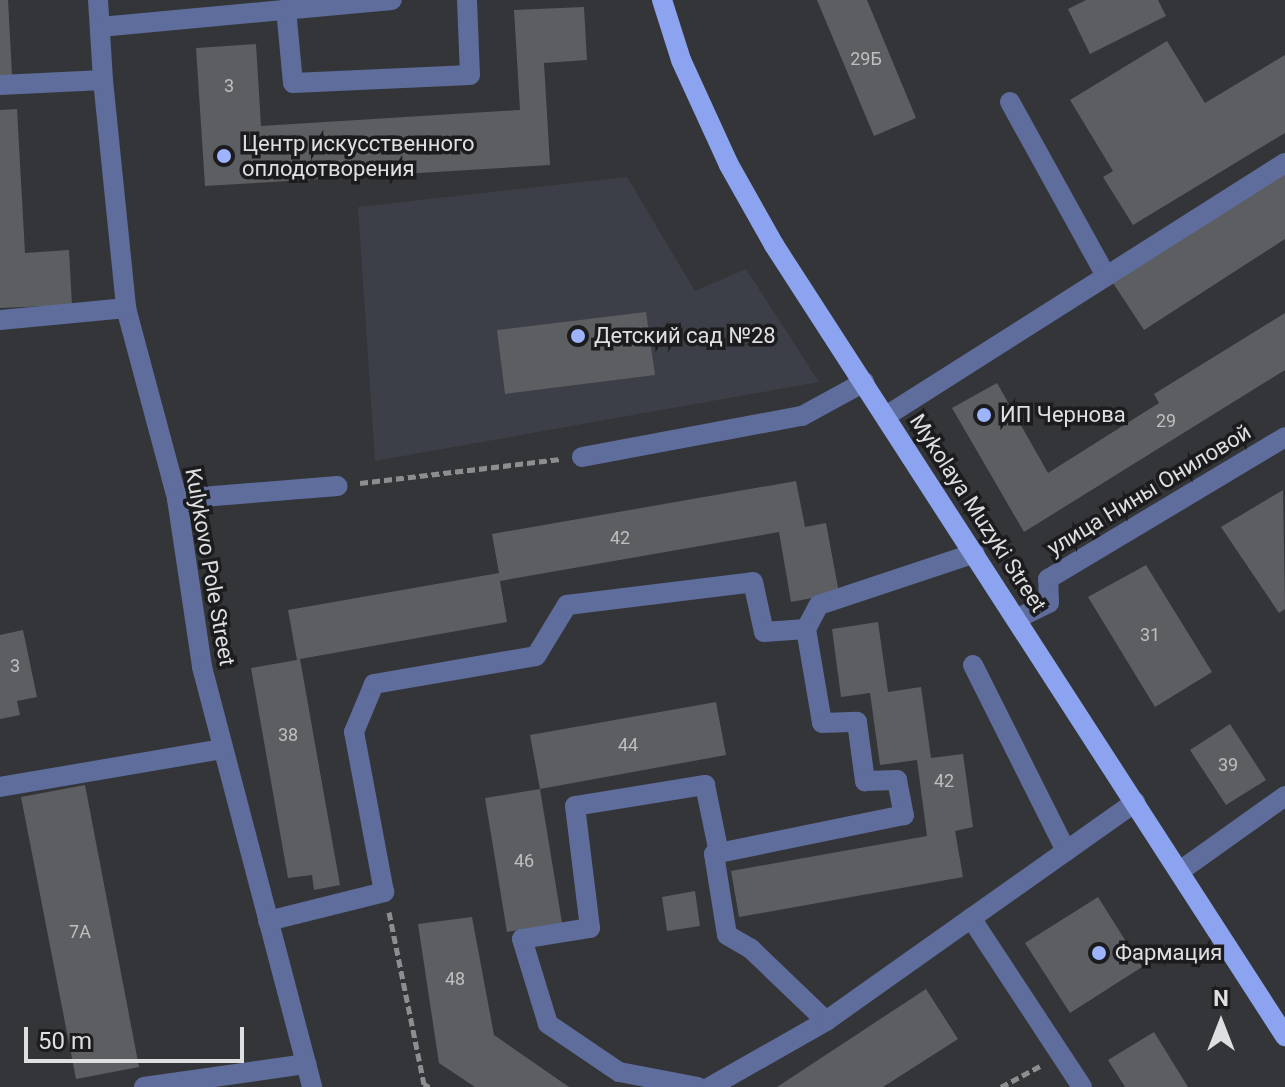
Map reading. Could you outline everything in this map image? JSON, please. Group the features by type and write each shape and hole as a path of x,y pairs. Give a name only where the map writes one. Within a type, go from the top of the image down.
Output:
{"main road":[{"name":"Mykolaya Muzyki Street","path":"662,0 681,60 729,165 774,245 1018,618 1285,1036"}],"street":[{"name":"Kulykovo Pole Street","path":"98,0 126,308 177,499 202,667 312,1087"},
{"path":"100,27 392,0"},
{"path":"286,9 293,83 470,75 467,0"},
{"path":"0,85 103,80"},
{"path":"1010,102 1106,276"},
{"path":"886,416 1285,163"},
{"path":"0,320 126,308"},
{"path":"582,457 802,416 864,382"},
{"name":"улица Нины Ониловой","path":"1018,618 1049,603 1048,579 1285,437"},
{"path":"177,499 337,486"},
{"path":"826,1021 751,949 727,935 714,854 904,815 897,780 865,781 857,722 822,723 806,629 819,605 975,553"},
{"path":"268,921 384,892 354,732 374,684 536,656 567,605 582,603 753,582 764,632 806,629"},
{"path":"973,665 1066,851"},
{"path":"0,787 223,749"},
{"path":"698,1087 619,1072 548,1024 522,939 590,928 575,806 705,785 719,853"},
{"path":"1180,871 1285,796"},
{"path":"710,1087 826,1021 1135,802"},
{"path":"971,918 1082,1087"},
{"path":"144,1087 306,1064"}],"path":[{"path":"337,486 582,457"},
{"path":"384,892 424,1084 429,1087"},
{"path":"1001,1087 1062,1055"}],"shaded area":[{"name":"Детский сад №28","path":"627,177 695,291 746,269 819,382 375,461 358,207"}],"building":[{"path":"0,0 8,0 12,75 0,75"},
{"path":"817,0 867,0 916,118 874,136"},
{"path":"1086,0 1158,0 1166,16 1090,54 1068,9"},
{"path":"584,7 587,60 544,63 550,165 205,186 196,48 256,44 261,126 520,110 514,10"},
{"path":"1167,41 1205,103 1285,55 1285,133 1133,225 1103,177 1113,171 1070,100"},
{"path":"17,109 25,253 69,250 72,305 0,308 0,110"},
{"path":"1285,170 1285,239 1144,330 1111,280"},
{"path":"646,312 655,375 505,394 497,330"},
{"path":"1285,313 1285,370 1024,532 952,408 997,383 1048,473 1159,403 1154,394"},
{"path":"796,481 805,527 826,523 839,593 791,602 779,532 500,581 507,622 300,659 340,885 314,890 312,875 288,878 251,668 297,660 288,610 499,573 492,534"},
{"path":"1283,490 1285,609 1279,613 1221,527"},
{"path":"1146,565 1212,672 1155,707 1088,597"},
{"path":"878,622 888,692 921,687 931,758 963,754 973,827 955,831 963,877 739,917 731,871 927,836 917,760 880,765 870,693 841,697 832,629"},
{"path":"23,630 37,697 17,701 20,715 0,719 0,635"},
{"path":"716,702 726,755 540,789 530,735"},
{"path":"1230,724 1266,780 1226,805 1190,750"},
{"path":"85,785 139,1067 76,1079 21,797"},
{"path":"540,789 562,923 507,932 485,798"},
{"path":"695,891 700,926 667,931 662,897"},
{"path":"1098,897 1142,967 1070,1013 1025,943"},
{"path":"472,917 494,1035 569,1087 475,1087 439,1063 418,924"},
{"path":"926,989 958,1039 883,1087 777,1087"},
{"path":"1154,1032 1188,1087 1125,1087 1108,1060"}],"place":[{"name":"Центр искусственного оплодотворения","path":"224,156"},
{"name":"Детский сад №28","path":"578,336"},
{"name":"ИП Чернова","path":"984,415"},
{"name":"Фармация","path":"1099,953"}]}
